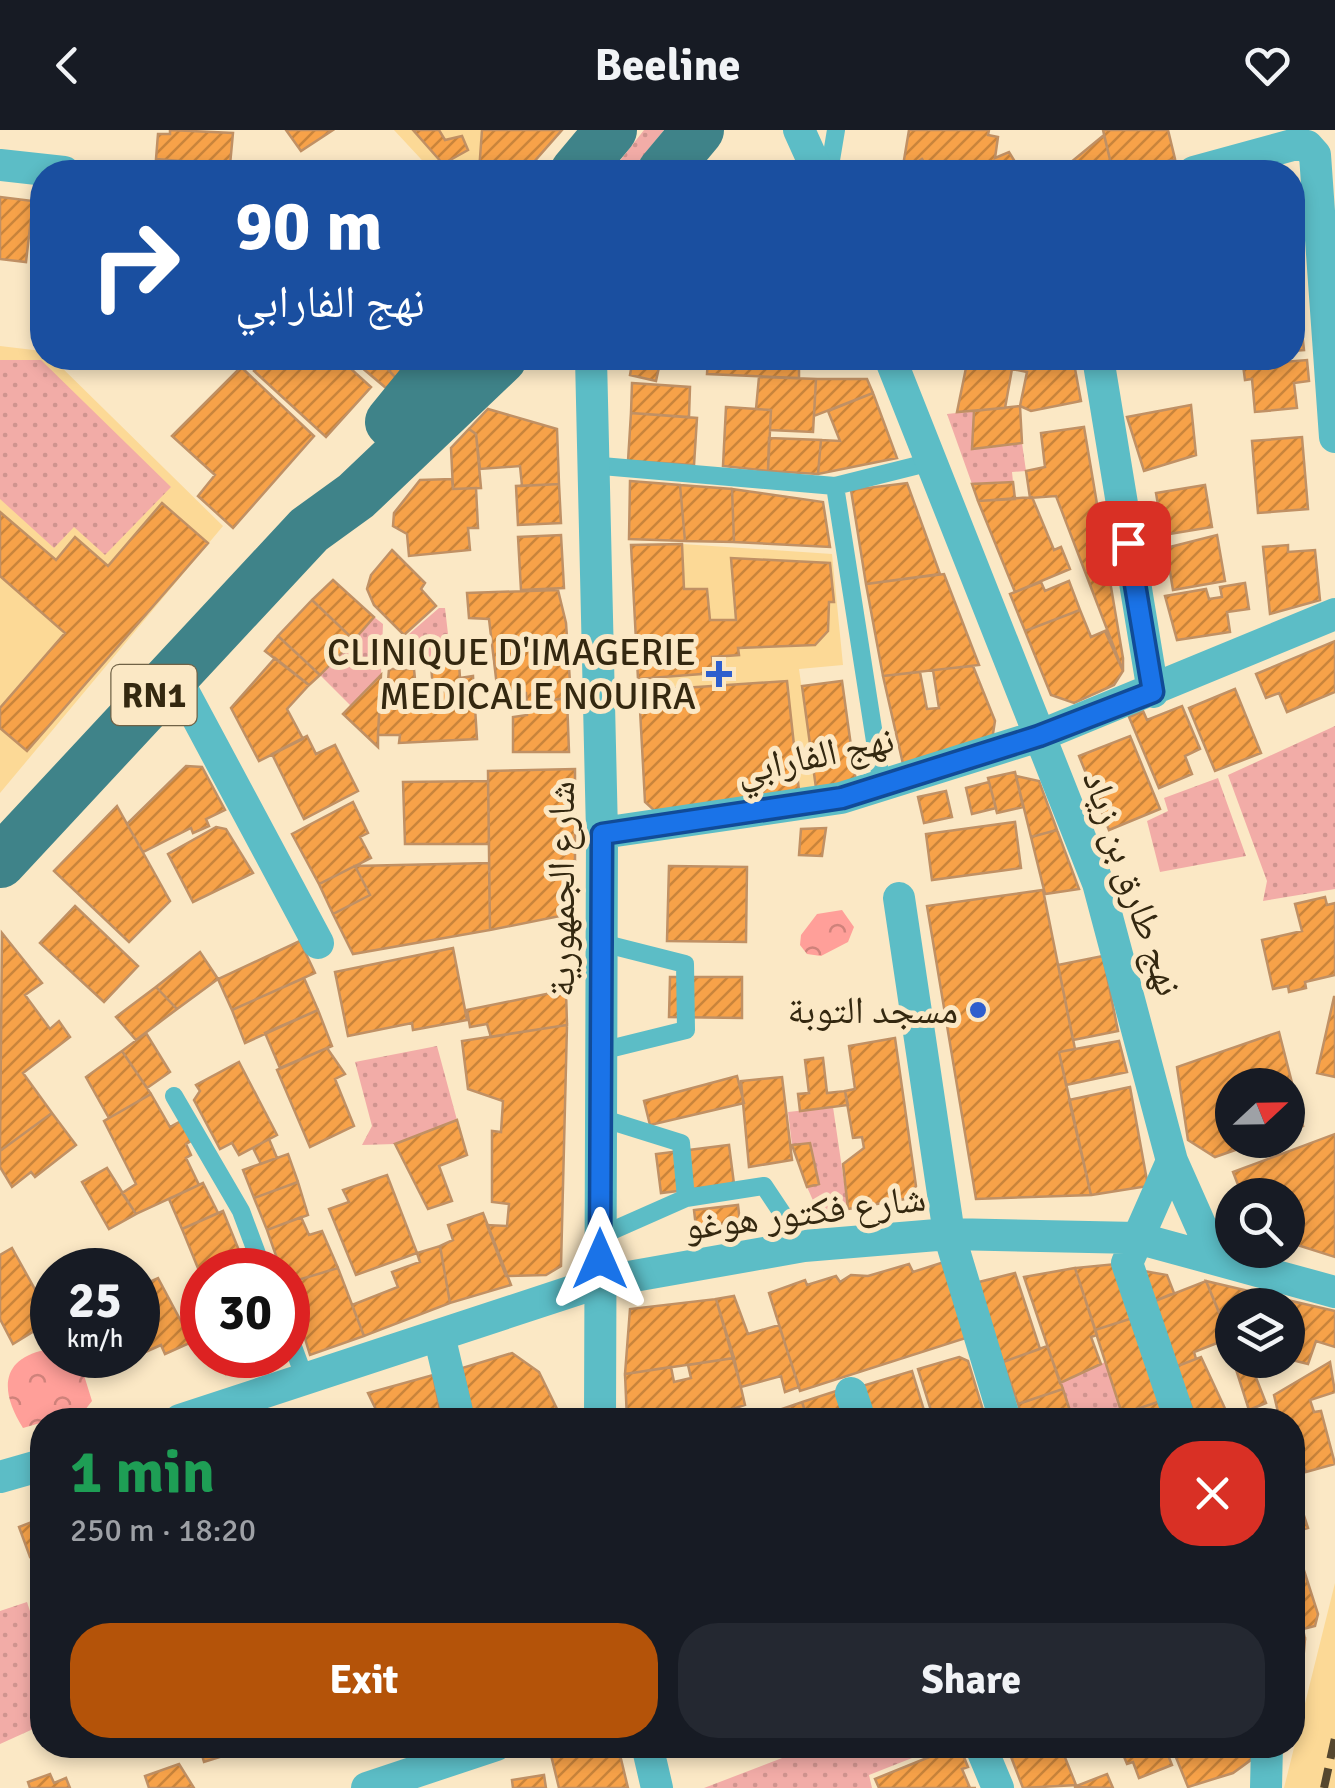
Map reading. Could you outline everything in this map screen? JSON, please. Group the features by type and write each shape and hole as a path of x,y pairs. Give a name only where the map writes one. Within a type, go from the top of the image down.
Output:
{"main road":[{"path":"586,160 611,130"},
{"path":"673,160 698,131"},
{"name":"RN1","path":"309,530 341,478 433,370"},
{"name":"RN1","path":"0,862 309,530 356,496 487,370"}],"street":[{"path":"799,130 813,160"},
{"path":"1238,160 1296,144 1307,146 1316,160 1335,437"},
{"path":"0,165 30,168"},
{"name":"شارع الجمهورية","path":"591,370 590,464 602,834 600,1408"},
{"name":"نهج طارق بن زياد","path":"895,370 1098,883 1172,1161 1214,1258"},
{"path":"1100,370 1153,692"},
{"name":"نهج الفارابي","path":"602,834 842,798 882,786 1039,736 1335,614"},
{"path":"174,674 318,943"},
{"path":"899,898 949,1234 1000,1408"},
{"path":"1172,1161 1127,1264 1176,1408"},
{"name":"شارع فكتور هوغو","path":"217,1408 600,1282 804,1246 949,1234 1136,1238 1335,1292"},
{"path":"439,1335 456,1408"},
{"path":"0,1478 30,1469"},
{"path":"367,1788 457,1758"},
{"path":"651,1758 657,1788"},
{"path":"985,1758 998,1788"},
{"path":"1266,1788 1267,1758"}],"lane":[{"path":"832,160 836,130"},
{"path":"590,464 836,486 931,462"},
{"path":"836,486 882,786"},
{"path":"602,943 684,964 686,1030 602,1050"},
{"path":"174,1096 240,1211 255,1248"},
{"path":"601,1118 680,1143 686,1198"},
{"path":"600,1236 686,1198 764,1186 804,1246"}],"shaded area":[{"path":"394,130 482,130 480,160 422,160"},
{"path":"644,130 664,130 640,160 620,160"},
{"path":"0,346 30,350 30,370 64,370 223,526 0,793"},
{"path":"0,360 30,360 30,370 51,370 171,487 105,555 74,527 54,548 0,499"},
{"path":"974,411 972,449 1022,443 1026,471 1012,472 1013,482 972,484 947,414"},
{"name":"CLINIQUE D'IMAGERIE MEDICALE NOUIRA","path":"682,544 832,554 843,665 799,669 816,788 656,812 645,802 631,545"},
{"path":"439,608 445,608 451,660 401,664 401,641"},
{"path":"374,617 383,624 381,675 351,706 320,675"},
{"path":"1335,726 1335,889 1263,901 1267,881 1228,775"},
{"path":"1218,778 1246,856 1160,872 1147,821 1168,811 1164,798"},
{"path":"437,1046 457,1120 395,1144 362,1145 372,1126 355,1062"},
{"path":"833,1107 848,1209 819,1214 807,1187 819,1184 810,1143 792,1145 788,1112"},
{"path":"1105,1362 1120,1408 1069,1408 1060,1383"},
{"path":"1335,1583 1335,1788 1284,1788 1291,1758 1305,1758 1305,1703"},
{"path":"27,1602 30,1611 30,1730 0,1744 0,1611"},
{"path":"782,1758 912,1758 869,1775 872,1788 704,1788"}],"green space":[{"path":"842,910 854,927 848,942 821,956 807,954 800,945 801,935 817,914"},
{"path":"30,1354 30,1378 85,1378 92,1401 87,1408 30,1408 30,1426 23,1428 8,1390 8,1379 19,1361"}],"building":[{"path":"170,130 233,133 230,160 156,159 158,134 170,134"},
{"path":"286,130 333,130 301,151"},
{"path":"413,130 439,130 445,140 462,136 468,150 450,160 439,160"},
{"path":"482,130 562,130 536,160 480,160"},
{"path":"909,130 989,130 988,135 998,137 995,158 1009,152 1014,160 922,159 904,160"},
{"path":"1103,130 1168,130 1175,159 1110,160"},
{"path":"1104,135 1110,160 1074,160"},
{"path":"0,197 30,201 26,262 0,259"},
{"path":"1305,360 1309,381 1294,383 1297,408 1255,412 1252,379 1245,380 1244,370 1305,370"},
{"path":"238,370 244,370 314,436 233,528 198,496 215,475 172,436"},
{"path":"352,370 371,387 326,437 254,371"},
{"path":"365,370 388,370 396,378 386,388"},
{"path":"631,370 658,370 656,381 630,375"},
{"path":"707,370 799,370 799,378 707,374"},
{"path":"966,370 1012,370 1005,408 957,412"},
{"path":"1017,370 1075,370 1081,401 1031,411 1020,406 1027,372"},
{"path":"759,377 816,379 813,432 770,430 771,410 756,409"},
{"path":"816,379 867,379 873,393 814,416"},
{"path":"632,383 690,387 689,417 631,413"},
{"path":"873,393 897,458 818,474 821,440 840,441 828,411"},
{"path":"1191,405 1196,455 1144,471 1127,417"},
{"path":"1020,406 1022,443 972,449 974,411"},
{"path":"726,407 771,410 768,471 723,466"},
{"path":"488,409 557,429 559,484 522,486 520,466 480,469 476,434 469,429"},
{"path":"631,413 697,418 694,465 628,461"},
{"path":"1084,427 1123,671 1056,496 1030,498 1026,471 1045,467 1041,433"},
{"path":"469,429 476,434 481,488 453,489 451,448"},
{"path":"1302,437 1308,509 1258,513 1252,441"},
{"path":"769,438 821,440 818,474 768,471"},
{"path":"452,479 453,489 476,488 478,528 468,528 470,550 409,556 407,534 393,526 394,513 420,480"},
{"path":"630,481 680,485 685,541 629,539"},
{"path":"1013,482 1015,499 978,501 972,484"},
{"path":"907,483 940,574 866,584 851,490"},
{"path":"559,484 561,523 518,525 516,486"},
{"path":"680,485 732,489 734,542 685,541"},
{"path":"1205,485 1212,527 1163,535 1156,493"},
{"path":"732,489 823,502 830,547 734,542"},
{"path":"1032,497 1054,550 1061,547 1070,569 1015,592 978,501"},
{"path":"162,503 208,543 27,751 0,728 0,708 65,633 0,576 0,512 56,560 75,537 108,566"},
{"path":"561,535 564,588 521,590 518,537"},
{"path":"1217,535 1225,581 1173,590 1166,548"},
{"path":"682,544 684,589 707,589 710,620 736,620 731,558 830,563 834,602 829,602 828,631 815,645 738,648 739,655 712,657 714,673 638,679 631,545"},
{"path":"1288,545 1288,552 1315,550 1320,600 1270,614 1263,547"},
{"path":"392,550 425,583 421,589 436,606 404,635 374,605 367,589 371,575"},
{"path":"944,574 979,665 883,676 866,584"},
{"path":"333,580 374,617 354,640 312,600"},
{"path":"1069,581 1080,610 1025,631 1010,594 1041,582 1045,591"},
{"path":"1245,583 1249,609 1227,612 1230,632 1177,640 1165,596 1206,589 1209,599 1222,597 1220,587"},
{"path":"558,590 566,623 571,697 527,704 526,693 498,695 489,619 469,618 467,593"},
{"path":"312,600 354,640 320,675 278,636"},
{"path":"1080,610 1091,637 1105,631 1123,671 1114,685 1074,703 1051,695 1025,631"},
{"path":"278,636 320,675 309,685 265,651"},
{"path":"1335,641 1335,692 1287,712 1279,693 1266,698 1256,674"},
{"path":"275,658 309,685 287,709 303,739 259,761 231,708"},
{"path":"459,663 460,678 473,676 477,739 399,743 400,735 378,735 381,682 388,681 389,669 414,669 416,690 433,690 431,664"},
{"path":"973,666 995,721 992,740 903,764 883,676 920,672 927,709 939,708 933,670"},
{"path":"381,675 378,735 378,747 343,714"},
{"path":"787,681 799,791 656,812 645,802 639,691"},
{"path":"842,681 856,782 816,788 802,686"},
{"path":"1235,689 1261,753 1215,771 1189,708"},
{"path":"567,698 569,752 513,752 513,717 527,715 527,704"},
{"path":"1182,706 1200,749 1185,756 1192,774 1159,788 1129,717 1143,711 1147,720"},
{"path":"307,736 316,754 335,745 358,791 304,819 272,754"},
{"path":"1130,736 1160,809 1109,830 1079,756"},
{"path":"186,766 202,767 225,810 206,819 209,826 193,833 191,828 143,852 127,824"},
{"path":"575,769 575,913 490,930 488,771"},
{"path":"1015,772 1023,807 997,813 988,778"},
{"path":"1016,776 1039,781 1057,830 1031,837"},
{"path":"488,781 489,844 405,844 403,782"},
{"path":"989,782 996,808 972,814 966,788"},
{"path":"946,791 952,817 924,823 918,797"},
{"path":"353,802 368,833 360,837 371,858 319,884 292,834"},
{"path":"117,806 170,901 129,942 54,871"},
{"path":"1015,822 1021,868 932,880 926,834"},
{"path":"216,827 226,829 253,873 193,902 168,854"},
{"path":"826,828 822,856 799,855 801,829"},
{"path":"1057,830 1079,889 1045,894 1031,837"},
{"path":"489,863 490,930 353,954 333,914 370,895 355,866"},
{"path":"355,866 370,895 333,914 319,884"},
{"path":"669,866 747,867 746,942 667,941"},
{"path":"1043,890 1075,1049 1059,1052 1091,1195 976,1199 927,906"},
{"path":"1325,897 1327,905 1335,903 1335,975 1305,982 1306,988 1289,992 1288,986 1273,989 1262,940 1302,931 1295,904"},
{"path":"75,906 138,966 104,1002 40,943"},
{"path":"2,933 42,983 25,995 50,1029 59,1021 70,1037 23,1073 52,1113 0,1151"},
{"path":"300,941 315,973 232,1010 218,979"},
{"path":"453,948 467,1020 413,1030 412,1023 348,1036 335,972"},
{"path":"200,952 218,979 177,1009 156,987"},
{"path":"1103,956 1118,1031 1073,1040 1058,965"},
{"path":"670,977 742,977 742,1018 669,1017"},
{"path":"304,978 318,1010 245,1043 232,1010"},
{"path":"156,987 177,1009 136,1040 116,1017"},
{"path":"566,990 567,1025 491,1037 487,1024 470,1027 467,1010"},
{"path":"1335,997 1335,1077 1317,1073"},
{"path":"318,1010 332,1046 280,1068 265,1033"},
{"path":"567,1025 561,1266 546,1275 506,1276 487,1225 507,1226 509,1204 492,1202 492,1131 501,1132 503,1101 468,1089 462,1041"},
{"path":"1279,1032 1288,1068 1215,1068 1215,1157 1188,1140 1177,1067"},
{"path":"146,1033 170,1072 147,1088 122,1051"},
{"path":"895,1038 916,1186 905,1199 848,1209 843,1164 864,1148 862,1137 853,1138 845,1091 855,1089 849,1046"},
{"path":"1119,1041 1127,1072 1066,1085 1059,1052"},
{"path":"327,1048 345,1074 335,1079 354,1126 310,1147 277,1070"},
{"path":"122,1051 151,1094 109,1118 86,1077"},
{"path":"823,1058 827,1093 845,1091 848,1105 800,1111 798,1094 809,1093 805,1060"},
{"path":"239,1062 277,1135 239,1155 232,1143 220,1149 194,1100 200,1091 196,1085"},
{"path":"737,1076 744,1103 650,1125 644,1101"},
{"path":"782,1077 792,1160 749,1167 741,1081"},
{"path":"1130,1087 1148,1186 1091,1195 1069,1100"},
{"path":"151,1094 170,1127 181,1121 191,1141 186,1144 191,1155 186,1158 199,1185 136,1214 122,1193 136,1184 104,1121"},
{"path":"52,1113 76,1145 35,1177 31,1172 12,1187 0,1167 0,1151"},
{"path":"457,1120 467,1155 439,1166 452,1201 428,1209 395,1144"},
{"path":"1335,1134 1335,1257 1305,1247 1305,1178 1235,1178 1233,1172 1271,1158 1305,1158 1305,1145"},
{"path":"269,1139 277,1158 261,1164 253,1148"},
{"path":"810,1143 819,1184 807,1187 792,1145"},
{"path":"729,1145 734,1184 661,1193 656,1154"},
{"path":"288,1154 298,1182 254,1198 243,1170"},
{"path":"107,1168 136,1214 109,1229 82,1182"},
{"path":"387,1175 417,1253 356,1275 329,1209 349,1202 343,1190"},
{"path":"298,1182 308,1215 267,1230 254,1198"},
{"path":"203,1183 218,1213 182,1229 169,1199"},
{"path":"738,1205 740,1222 696,1227 694,1210"},
{"path":"223,1211 238,1248 190,1248 182,1229"},
{"path":"483,1213 511,1285 450,1303 440,1246 453,1240 448,1225"},
{"path":"301,1217 309,1235 322,1231 338,1268 310,1276 310,1248 273,1248 267,1230"},
{"path":"440,1246 450,1303 364,1336 352,1305 398,1287 392,1272 420,1262 417,1253"},
{"path":"12,1248 30,1280 30,1334 13,1344 0,1319 0,1255"},
{"path":"944,1262 969,1337 800,1391 769,1293 805,1280 807,1285 836,1276 840,1282 851,1275 868,1276 909,1264 913,1272"},
{"path":"1116,1264 1136,1317 1095,1330 1075,1268"},
{"path":"338,1268 364,1336 310,1355 310,1276"},
{"path":"1075,1268 1097,1335 1091,1337 1101,1364 1060,1383 1024,1277"},
{"path":"1138,1270 1167,1275 1174,1293 1150,1303"},
{"path":"1015,1273 1040,1349 1003,1362 975,1283"},
{"path":"1206,1281 1236,1288 1215,1288 1215,1303"},
{"path":"1206,1281 1215,1302 1215,1344 1194,1352 1196,1359 1175,1367 1150,1303"},
{"path":"160,1282 180,1319 180,1347 165,1354 161,1345"},
{"path":"734,1296 748,1334 779,1325 799,1387 785,1392 781,1376 741,1387 716,1299"},
{"path":"716,1299 734,1358 625,1374 630,1309"},
{"path":"1305,1304 1335,1311 1335,1347 1316,1341 1308,1364"},
{"path":"1136,1317 1167,1399 1140,1408 1120,1408 1095,1330"},
{"path":"1047,1346 1063,1389 1018,1404 1003,1362"},
{"path":"512,1353 539,1372 557,1408 471,1408 462,1368"},
{"path":"959,1357 968,1361 982,1408 930,1408 918,1369"},
{"path":"1201,1357 1225,1408 1192,1408 1175,1367"},
{"path":"734,1358 745,1405 626,1408 625,1374 671,1367 674,1382 691,1378 688,1365"},
{"path":"1330,1362 1335,1392 1310,1400 1314,1412 1321,1411 1335,1464 1306,1472 1305,1408 1277,1408 1274,1395"},
{"path":"912,1371 923,1408 868,1408 862,1386"},
{"path":"433,1375 440,1408 375,1408 368,1393"},
{"path":"1239,1378 1256,1378 1266,1403 1248,1408"},
{"path":"1063,1389 1069,1408 1019,1408 1018,1404"},
{"path":"839,1390 845,1408 804,1408 802,1402"},
{"path":"1167,1399 1170,1408 1139,1408"},
{"path":"30,1523 30,1557 19,1527"},
{"path":"1305,1574 1318,1614 1315,1626 1305,1628"},
{"path":"552,1758 620,1758 628,1788 559,1788"},
{"path":"927,1758 964,1758 968,1767 962,1769 970,1788 879,1788 875,1779"},
{"path":"1011,1758 1065,1758 1076,1785 1023,1788"},
{"path":"1125,1758 1169,1758 1172,1765 1139,1778 1133,1762 1127,1764"},
{"path":"1176,1758 1254,1758 1233,1773 1188,1787"},
{"path":"179,1764 194,1788 149,1788 145,1776"},
{"path":"50,1774 54,1783 66,1778 70,1788 30,1788 28,1782"},
{"path":"1107,1774 1113,1788 1074,1787"},
{"path":"544,1775 546,1788 513,1788 512,1780"}],"railway":[{"path":"1324,1788 1335,1738"}],"place":[{"name":"CLINIQUE D'IMAGERIE MEDICALE NOUIRA","path":"719,674"},
{"name":"مسجد التوبة","path":"978,1010"}],"route":[{"path":"600,1259 602,834 842,798 1039,736 1153,692 1128,543"}]}
